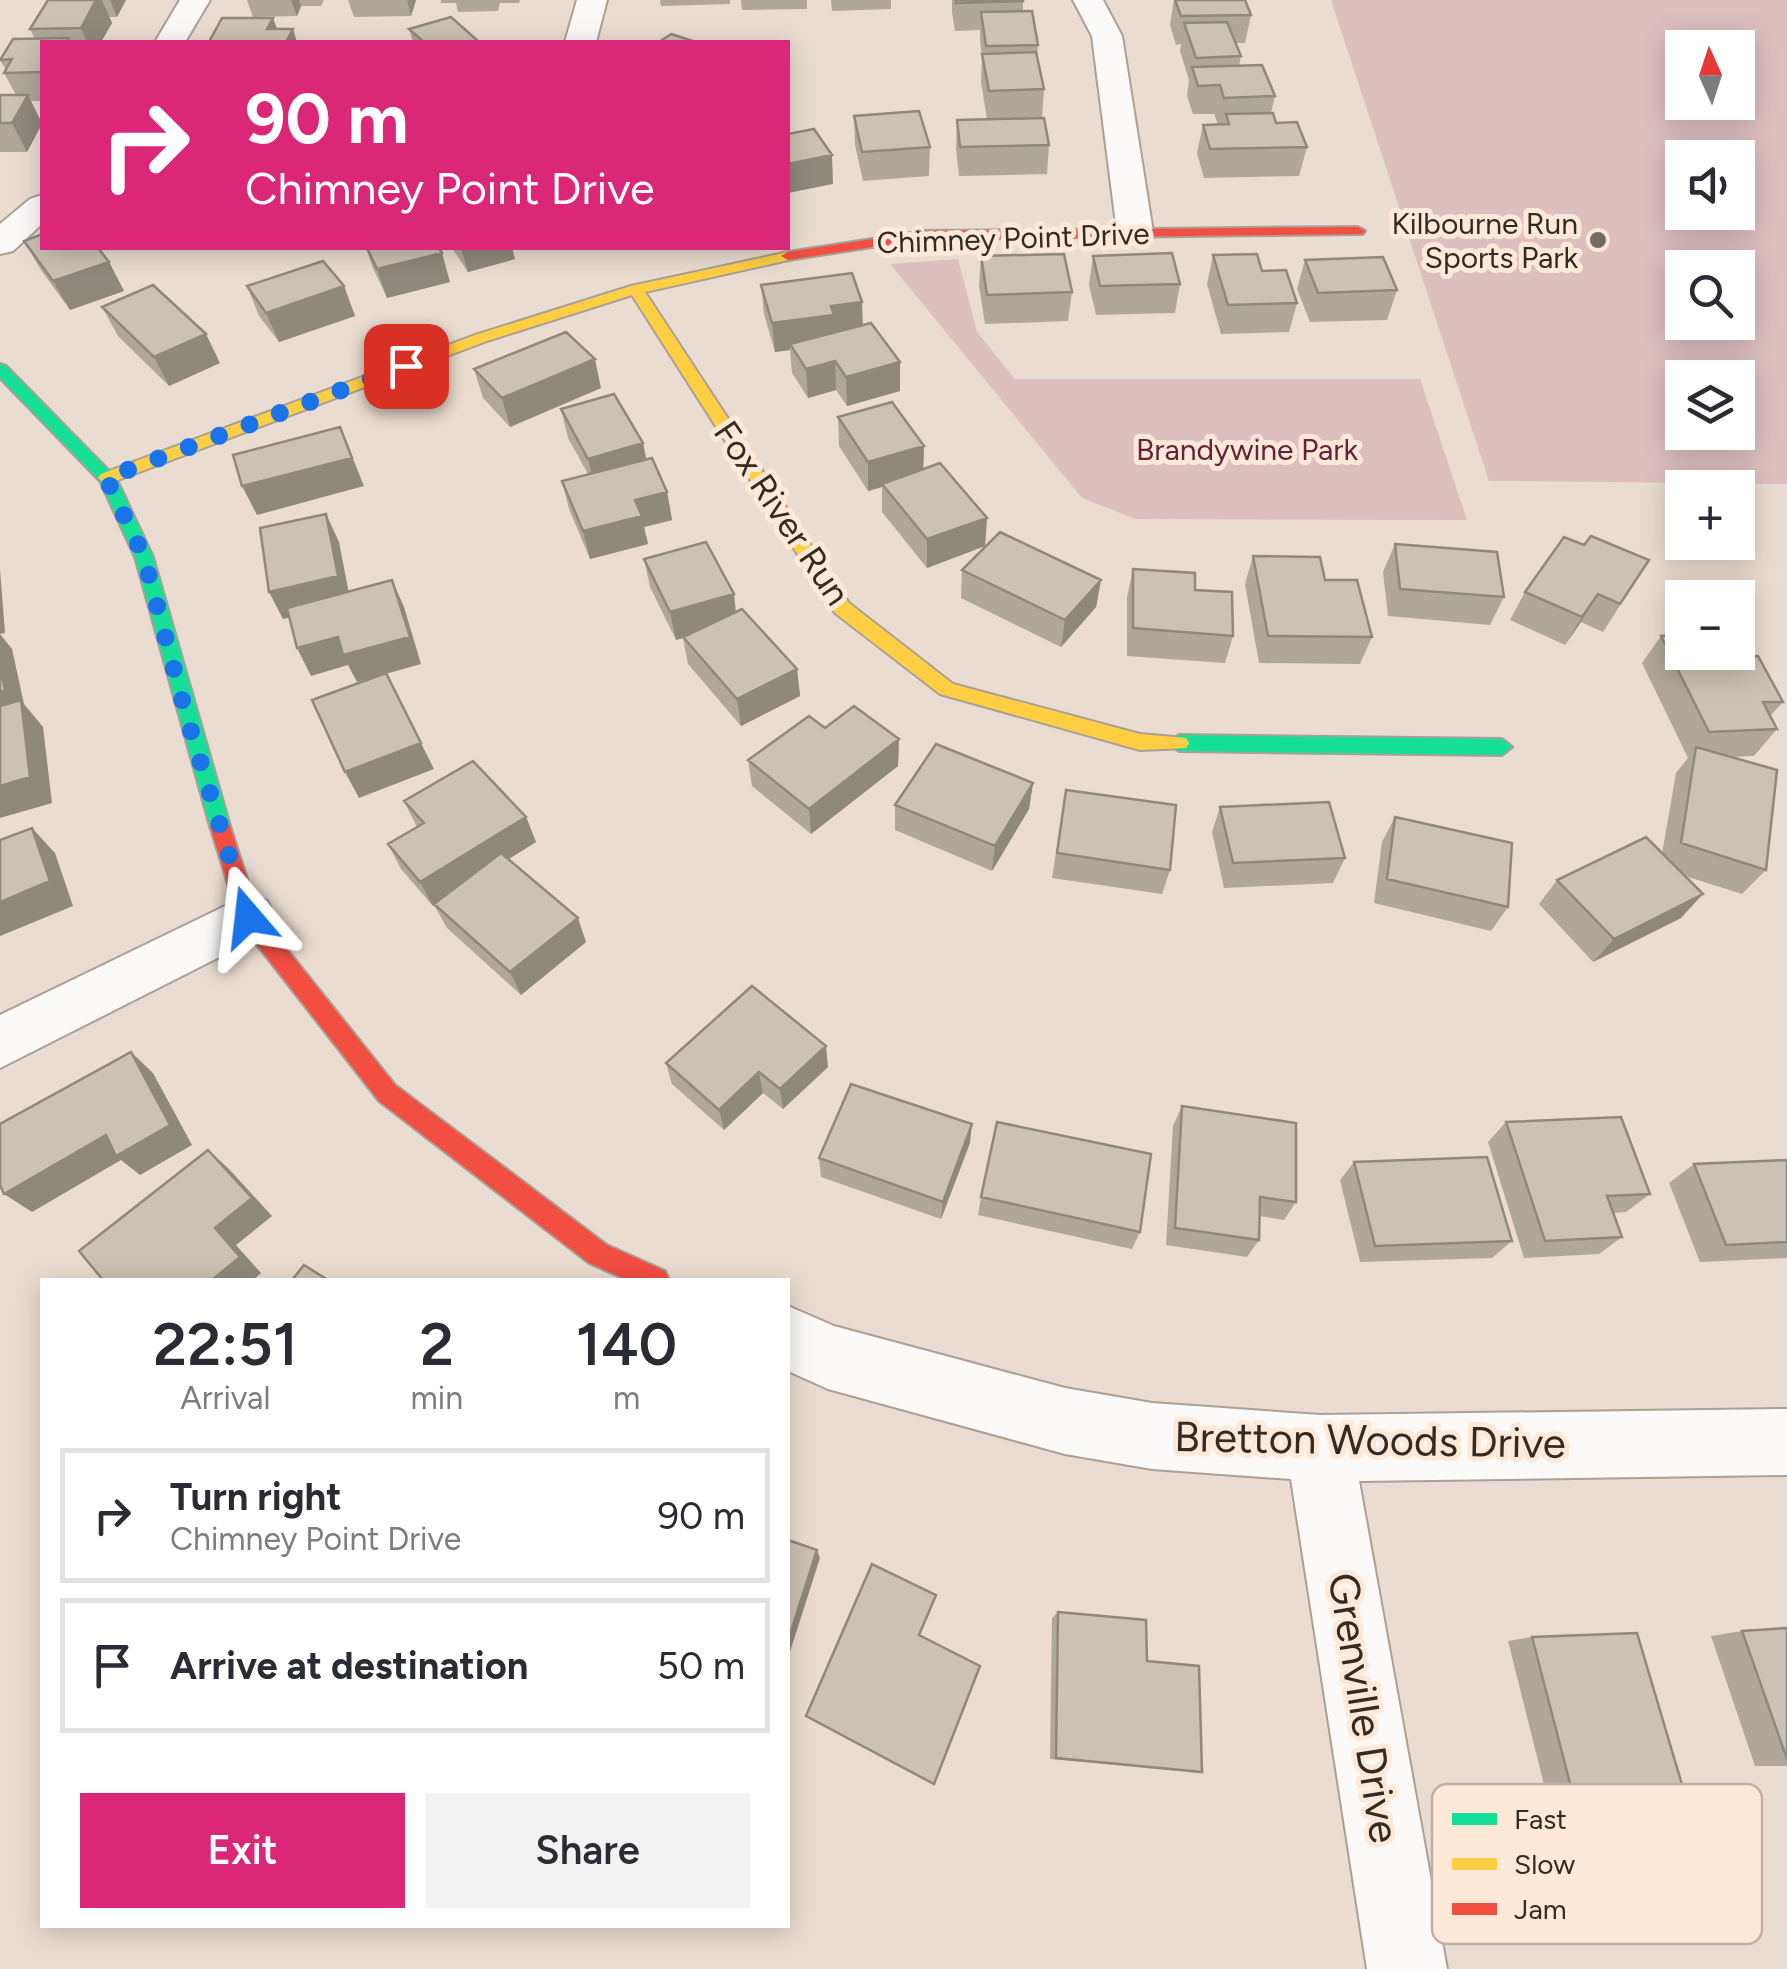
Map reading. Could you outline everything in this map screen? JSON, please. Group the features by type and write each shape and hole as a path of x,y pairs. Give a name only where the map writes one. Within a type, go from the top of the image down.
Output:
{"street":[{"path":"171,40 195,0"},
{"path":"582,40 592,0"},
{"path":"1088,0 1107,36 1135,232"},
{"path":"0,242 40,208"},
{"name":"Chimney Point Drive","path":"106,478 481,338 636,289 814,251 924,236 1358,232"},
{"name":"Fox River Run","path":"636,289 842,608 947,689 1140,742 1502,747"},
{"path":"0,369 106,478 144,557 186,715 248,917 387,1094 598,1254 652,1278"},
{"path":"0,1043 248,917"},
{"name":"Bretton Woods Drive","path":"790,1339 828,1356 1065,1421 1152,1436 1320,1448 1787,1442"},
{"name":"Grenville Drive","path":"1320,1448 1407,1969"}],"green space":[{"name":"Kilbourne Run Sports Park","path":"1331,0 1787,0 1787,484 1755,484 1755,470 1665,470 1665,483 1489,481"},
{"name":"Brandywine Park","path":"958,259 977,332 1015,379 1420,379 1467,520 1135,519 1082,498 890,264"}],"building":[{"path":"48,0 96,0 81,28 30,29"},
{"path":"1023,0 1023,1 956,3"},
{"path":"1175,0 1245,0 1251,15 1181,16"},
{"path":"1032,11 1038,45 986,46 981,12"},
{"path":"451,17 477,40 422,40 409,29"},
{"path":"222,18 273,18 267,29 293,29 287,40 210,40"},
{"path":"1227,22 1241,56 1196,58 1184,23"},
{"path":"671,34 690,40 662,40"},
{"path":"69,38 40,40 40,72 4,73 12,59 0,60 13,39"},
{"path":"1036,52 1044,89 989,91 982,54"},
{"path":"1262,65 1275,96 1224,98 1220,85 1198,86 1192,67"},
{"path":"0,95 28,95 12,123 0,123"},
{"path":"919,111 930,147 862,152 854,116"},
{"path":"1273,113 1276,123 1297,122 1307,147 1210,149 1203,125 1229,124 1226,114"},
{"path":"1044,118 1049,145 960,147 957,120"},
{"path":"814,129 832,155 790,164 790,134"},
{"path":"40,235 40,250 100,250 109,262 53,281 24,241"},
{"path":"368,250 442,253 377,269"},
{"path":"1172,253 1180,284 1100,286 1093,256"},
{"path":"1064,254 1072,292 987,295 981,256"},
{"path":"1257,254 1262,271 1286,270 1297,303 1228,305 1213,255"},
{"path":"1383,257 1397,290 1318,293 1305,260"},
{"path":"323,261 344,286 266,313 247,286"},
{"path":"852,273 862,302 831,306 834,315 772,323 761,285"},
{"path":"153,285 206,334 154,357 102,307"},
{"path":"871,323 900,362 846,377 835,361 806,369 790,344"},
{"path":"566,332 595,359 502,398 474,369"},
{"path":"614,394 643,443 588,459 561,409"},
{"path":"892,402 924,446 868,462 838,417"},
{"path":"340,427 352,458 242,486 233,455"},
{"path":"652,458 667,492 635,500 642,516 583,531 562,481"},
{"path":"940,463 987,518 927,539 882,484"},
{"path":"326,514 338,576 269,592 260,528"},
{"path":"1000,532 1101,580 1065,620 962,570"},
{"path":"1591,536 1649,560 1620,604 1598,594 1582,617 1525,592 1564,537 1584,545"},
{"path":"706,542 734,594 670,612 644,559"},
{"path":"1395,544 1497,552 1504,597 1400,589"},
{"path":"1253,556 1320,557 1325,580 1357,580 1372,637 1268,636"},
{"path":"1133,569 1195,573 1195,590 1232,592 1233,636 1133,628"},
{"path":"392,580 410,637 343,655 338,637 297,648 287,608"},
{"path":"742,609 797,669 737,699 683,637"},
{"path":"1758,656 1783,702 1763,702 1777,729 1709,732 1678,670 1755,670"},
{"path":"0,666 5,690 0,692"},
{"path":"386,673 421,743 345,772 312,700"},
{"path":"21,700 30,777 0,786 0,706"},
{"path":"854,706 899,739 809,809 748,760 809,716 825,728"},
{"path":"936,744 1033,783 995,846 895,805"},
{"path":"1696,747 1777,770 1766,870 1681,843"},
{"path":"473,761 526,817 420,882 388,844 424,823 404,801"},
{"path":"1066,790 1176,805 1170,870 1057,853"},
{"path":"1329,802 1345,858 1233,863 1220,807"},
{"path":"1395,817 1512,843 1508,907 1387,879"},
{"path":"32,828 50,881 0,902 0,840"},
{"path":"1646,837 1703,894 1614,939 1557,880"},
{"path":"501,853 578,918 510,972 434,904"},
{"path":"752,986 826,1046 780,1089 759,1072 719,1110 666,1063"},
{"path":"131,1052 170,1125 116,1156 106,1135 4,1194 0,1185 0,1124"},
{"path":"851,1084 972,1124 943,1202 819,1158"},
{"path":"1182,1106 1296,1123 1296,1202 1260,1197 1259,1240 1175,1228"},
{"path":"1621,1117 1650,1194 1607,1196 1622,1237 1545,1241 1506,1122"},
{"path":"997,1122 1151,1154 1140,1232 981,1197"},
{"path":"208,1150 252,1198 215,1228 240,1257 214,1278 101,1278 79,1251"},
{"path":"1487,1157 1512,1241 1375,1246 1354,1162"},
{"path":"1787,1160 1787,1242 1726,1245 1694,1164"},
{"path":"304,1265 325,1278 294,1278"},
{"path":"790,1541 817,1550 790,1635"},
{"path":"872,1564 936,1595 919,1635 980,1666 934,1784 806,1716"},
{"path":"1058,1612 1146,1620 1147,1661 1199,1666 1202,1772 1056,1758"},
{"path":"1787,1628 1787,1759 1742,1631"},
{"path":"1637,1633 1682,1784 1570,1784 1532,1637"}],"traffic: fast":[{"path":"0,369 107,478 144,557 220,826"},
{"path":"1179,743 1502,747"}],"traffic: slow":[{"path":"107,478 481,338 636,289 788,256"},
{"path":"636,289 842,608 947,689 1140,742 1179,743"}],"traffic: jam":[{"path":"788,256 924,235 1358,231"},
{"path":"220,826 248,917 387,1093 598,1254 652,1278"}],"place":[{"name":"Kilbourne Run Sports Park","path":"1598,240"}],"route":[{"path":"248,917 186,715 144,557 106,478 406,366"}]}
